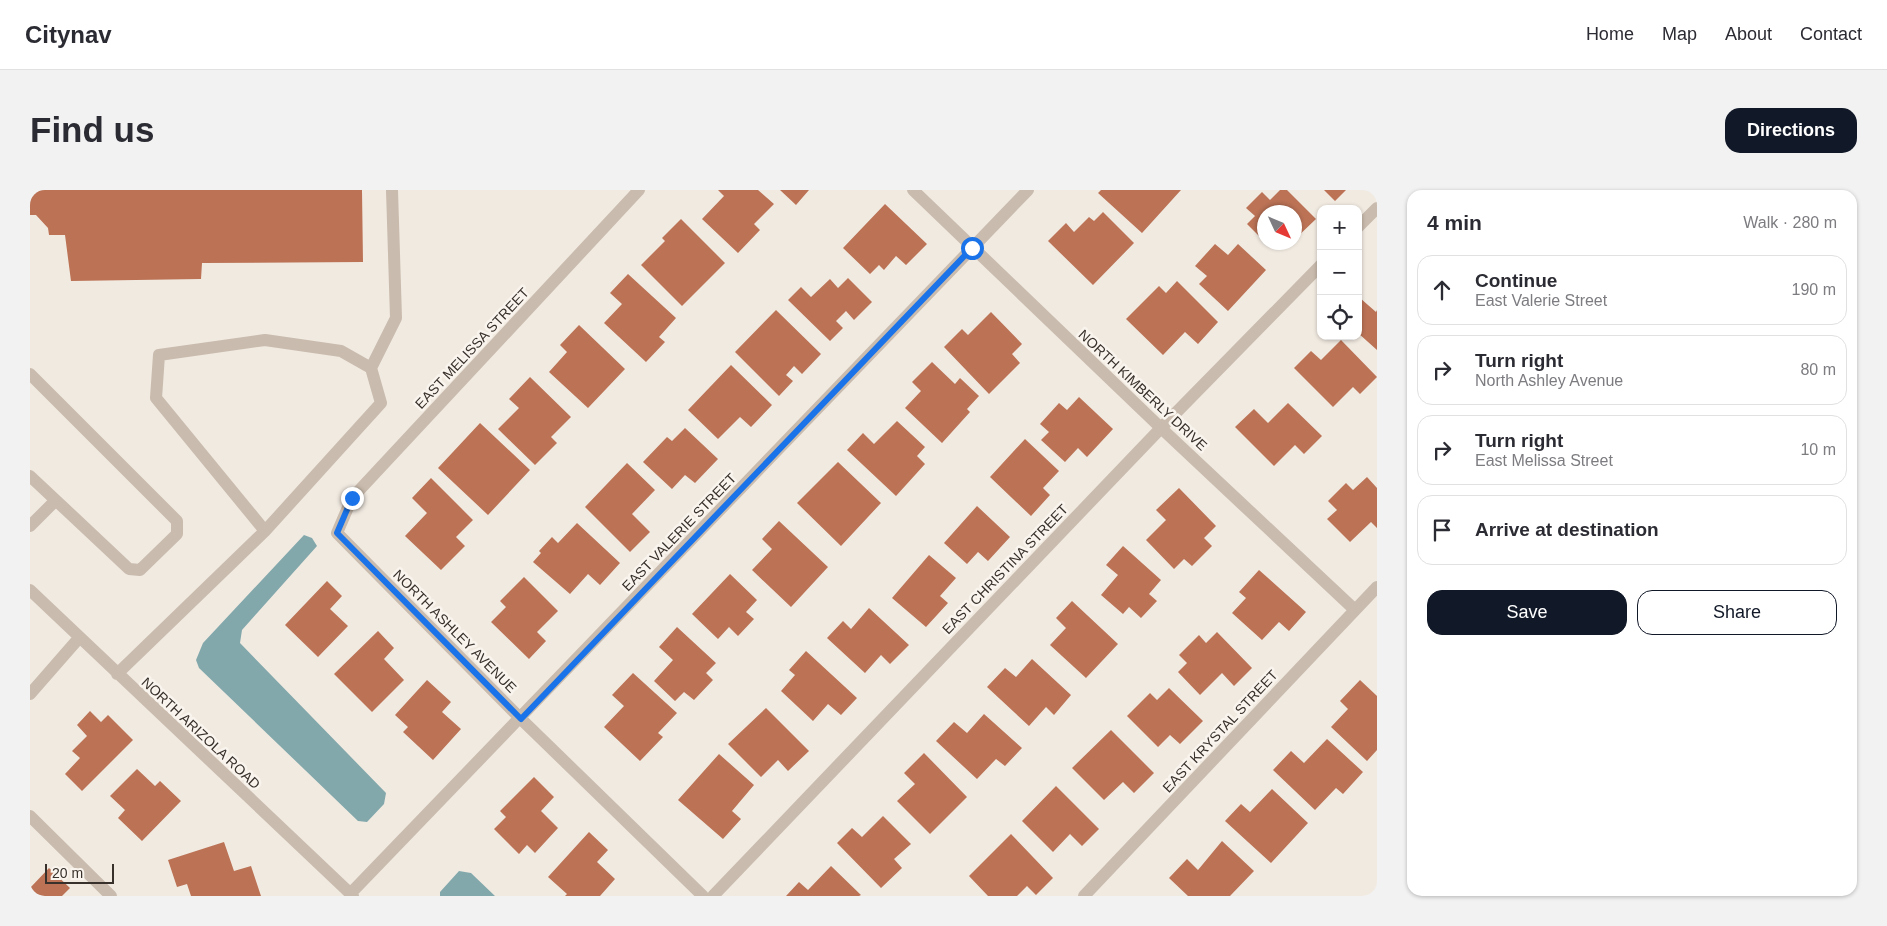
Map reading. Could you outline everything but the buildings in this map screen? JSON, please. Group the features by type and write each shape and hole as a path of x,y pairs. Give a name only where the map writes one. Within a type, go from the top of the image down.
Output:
{"street":[{"path":"371,368 396,318 392,190"},
{"name":"EAST MELISSA STREET","path":"337,533 352,498 639,190"},
{"name":"NORTH KIMBERLY DRIVE","path":"913,190 1161,428 1355,610"},
{"name":"EAST VALERIE STREET","path":"352,895 1028,190"},
{"path":"1362,223 1377,208"},
{"name":"EAST CHRISTINA STREET","path":"713,896 1161,428 1317,269"},
{"path":"118,674 265,532 382,403 371,368 341,351 265,340 159,355 156,398 265,532"},
{"path":"30,374 177,521 177,534 140,570 128,569 30,476"},
{"path":"30,526 55,501"},
{"name":"NORTH ASHLEY AVENUE","path":"337,533 521,719 703,896"},
{"name":"EAST KRYSTAL STREET","path":"1084,896 1377,587"},
{"name":"NORTH ARIZOLA ROAD","path":"30,590 352,895"},
{"path":"30,694 79,638"},
{"path":"30,816 111,896"}],"water":[{"path":"304,535 312,538 317,546 242,630 240,643 386,793 384,804 367,822 358,821 199,668 196,660 203,643"},
{"path":"459,871 471,873 495,896 440,896 440,892"}],"route":[{"path":"352,498 337,533 521,719 972,248"}]}
